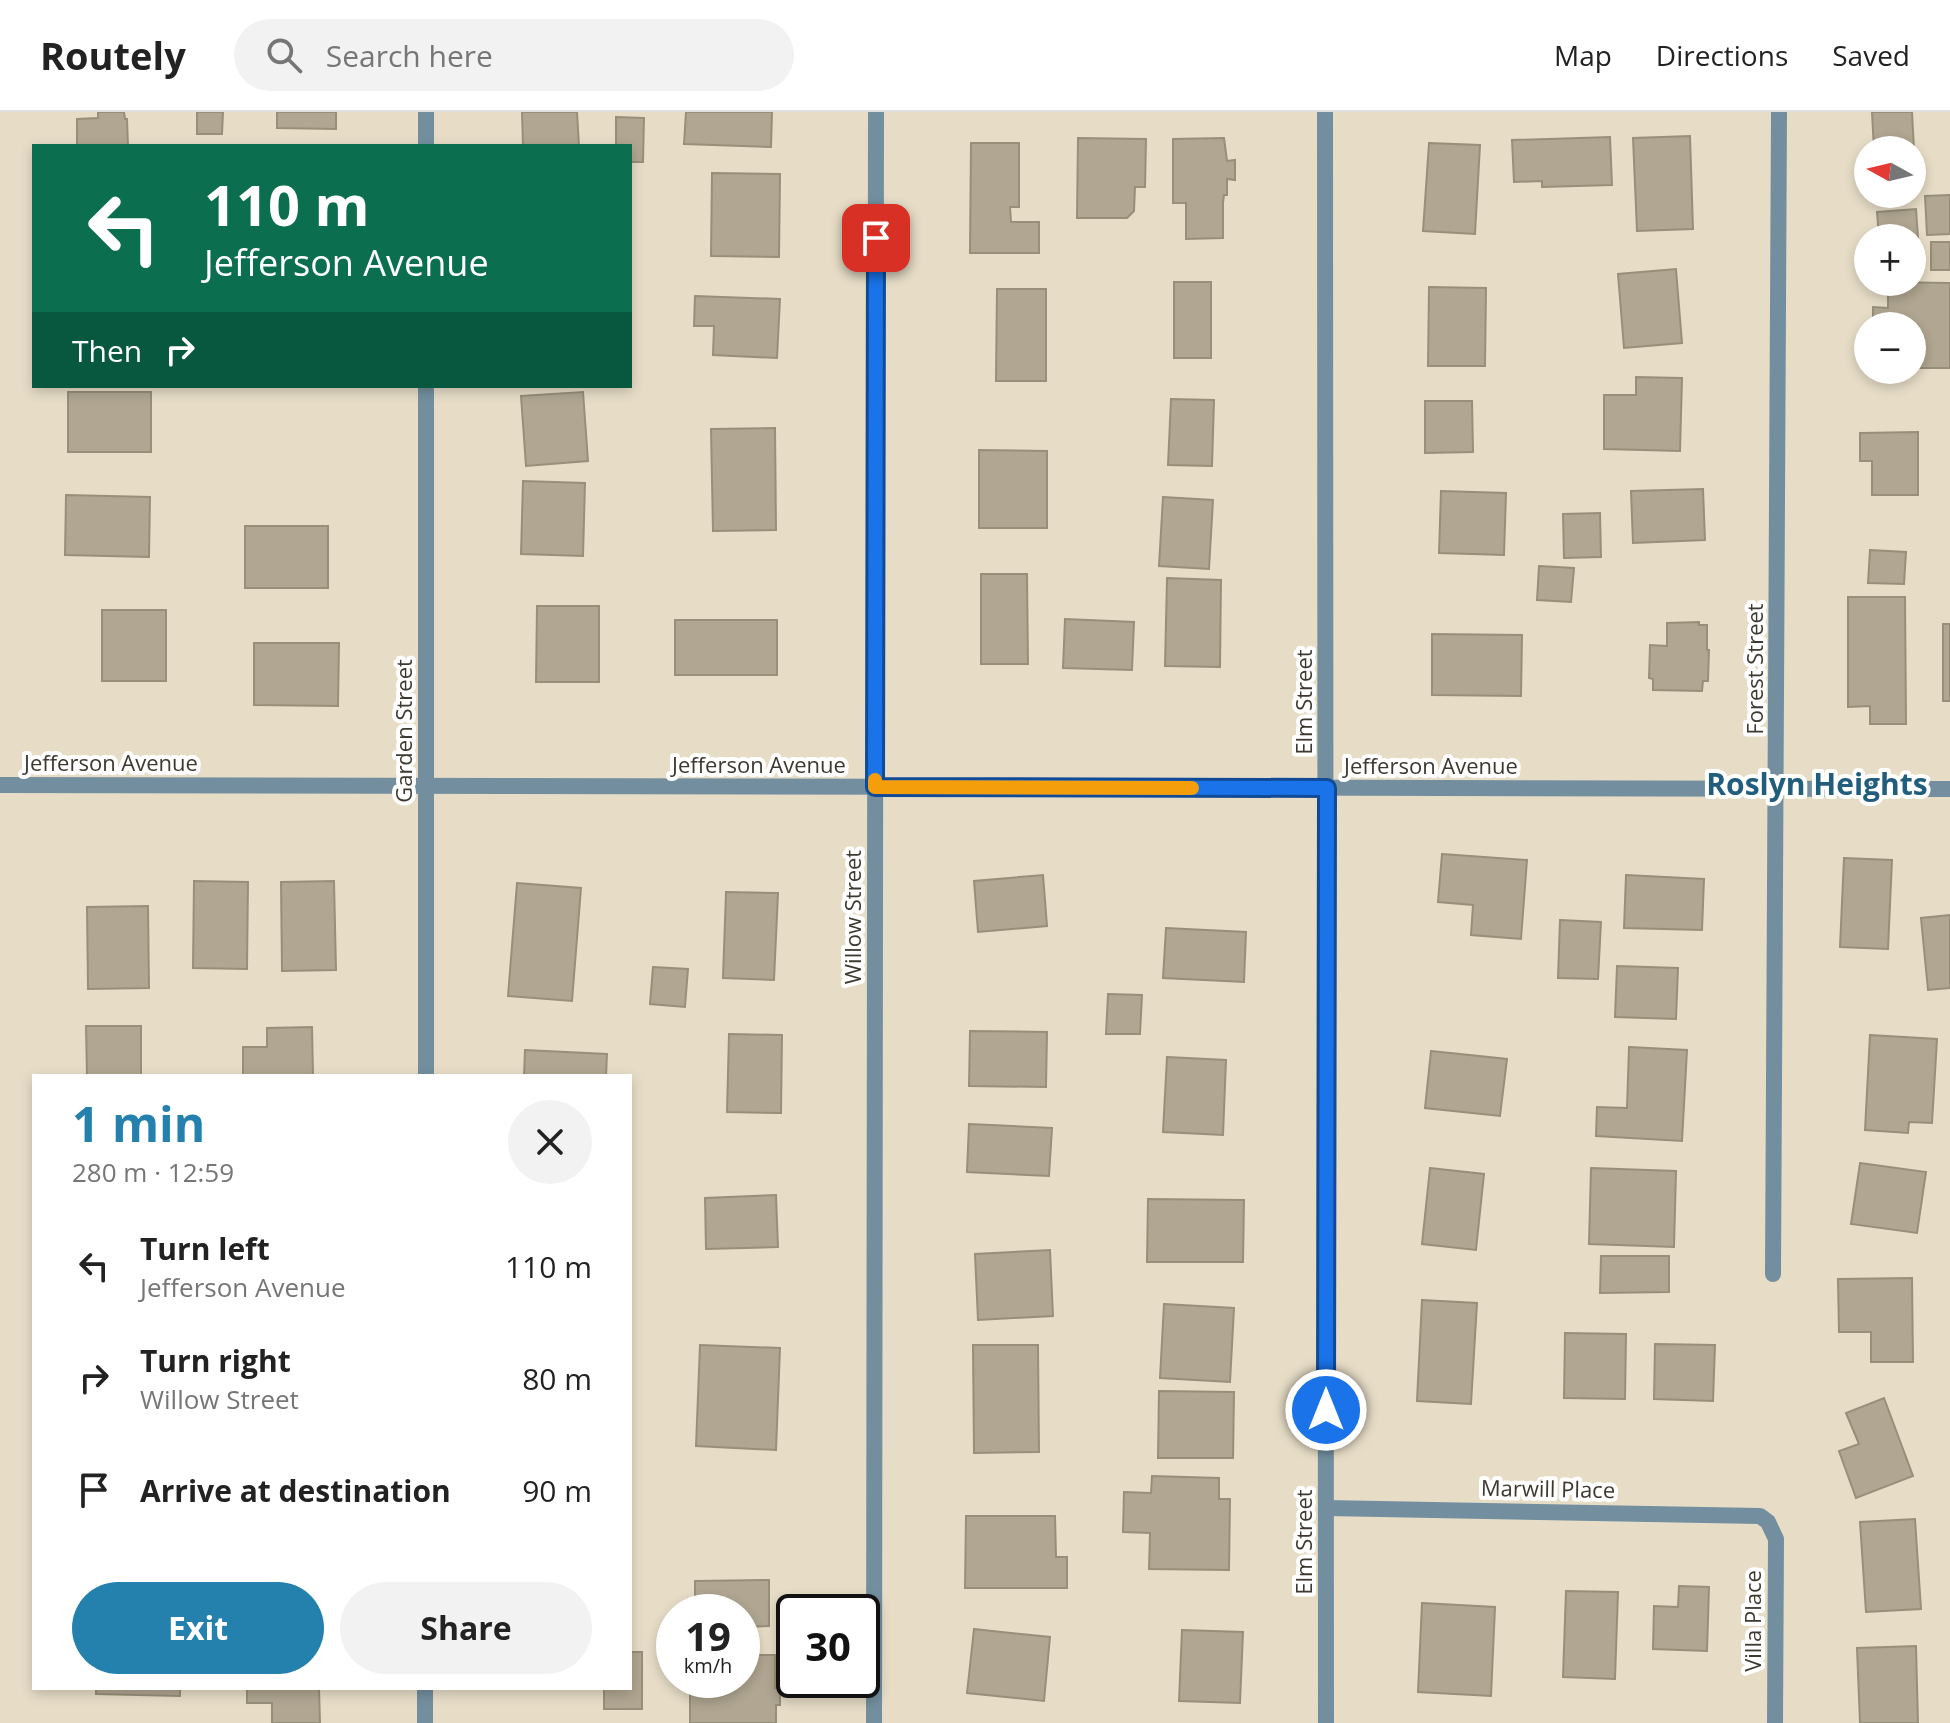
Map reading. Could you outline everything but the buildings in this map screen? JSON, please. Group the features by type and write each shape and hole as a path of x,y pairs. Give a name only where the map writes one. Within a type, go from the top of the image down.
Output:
{"street":[{"path":"426,112 426,144"},
{"name":"Willow Street","path":"874,1723 876,112"},
{"name":"Elm Street","path":"1325,112 1326,1723"},
{"name":"Forest Street","path":"1773,1274 1779,112"},
{"name":"Garden Street","path":"426,388 426,1074"},
{"name":"Jefferson Avenue","path":"0,785 1950,789"},
{"name":"Marwill Place","path":"1326,1508 1751,1515 1768,1522"},
{"name":"Villa Place","path":"1768,1522 1776,1539 1775,1723"},
{"path":"425,1690 425,1723"}],"slow traffic":[{"path":"875,780 875,787 1192,788"}],"district":[{"name":"Roslyn Heights","path":"1817,785"}],"route":[{"path":"876,238 875,787 1327,788 1326,1410"}]}
